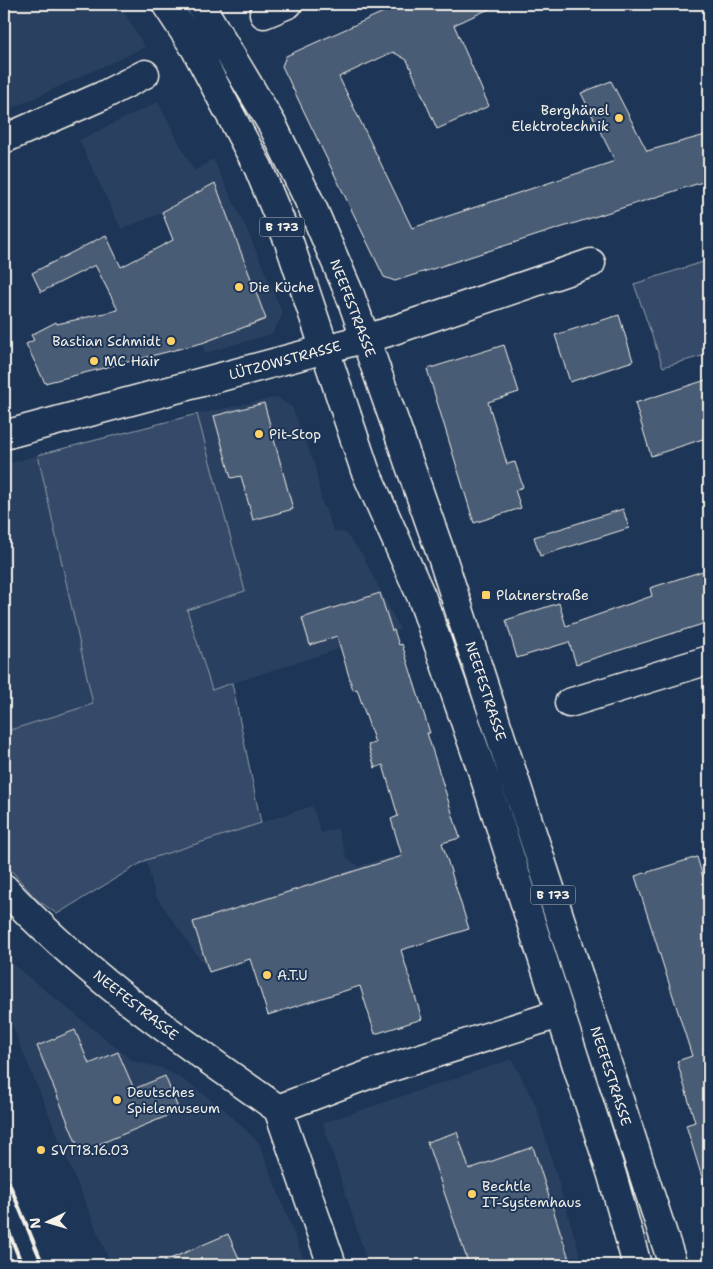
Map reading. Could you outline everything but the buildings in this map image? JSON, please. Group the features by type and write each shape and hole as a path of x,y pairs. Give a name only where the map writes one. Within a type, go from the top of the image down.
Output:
{"main road":[{"name":"NEEFESTRASSE","path":"166,4 195,48 258,168 289,242 365,470 422,598 450,672 612,1175 637,1265"},
{"name":"NEEFESTRASSE","path":"200,4 273,126 312,209 365,338 451,582 673,1265"},
{"path":"4,139 145,74"},
{"name":"LÜTZOWSTRASSE","path":"4,435 325,350 591,263"},
{"path":"569,703 709,660"},
{"name":"NEEFESTRASSE","path":"4,888 55,941 159,1025 278,1109"},
{"path":"332,1265 278,1109 370,1074 559,1014"}],"shaded area":[{"path":"4,4 119,4 145,47 4,112"},
{"path":"158,102 194,171 213,159 249,234 283,314 272,334 205,353 191,301 167,243 173,239 162,213 121,229 79,140"},
{"path":"709,260 709,354 663,367 634,284"},
{"path":"277,397 292,407 315,465 321,499 334,531 345,533 362,554 400,629 212,690 187,609 245,591 197,414"},
{"path":"197,414 245,591 187,610 212,690 232,683 261,823 146,860 57,914 36,899 4,862 4,732 93,704 38,455"},
{"path":"38,455 93,704 4,732 4,465"},
{"path":"312,806 321,833 337,828 347,858 359,866 390,857 392,859 250,959 209,972 155,895 146,860"},
{"path":"4,951 15,966 133,1061 162,1068 185,1081 224,1109 259,1143 306,1265 111,1265 4,1006"},
{"path":"512,1059 536,1106 583,1265 368,1265 323,1123"}],"railway":[{"path":"4,1171 43,1265"},
{"path":"4,1220 22,1265"}],"place":[{"name":"Berghänel Elektrotechnik","path":"619,118"},
{"name":"Die Küche","path":"239,287"},
{"name":"Bastian Schmidt","path":"171,341"},
{"name":"MC Hair","path":"94,361"},
{"name":"Pit-Stop","path":"259,434"},
{"name":"Platnerstraße","path":"486,595"},
{"name":"A.T.U","path":"267,975"},
{"name":"Deutsches Spielemuseum","path":"117,1100"},
{"name":"SVT18.16.03","path":"41,1150"},
{"name":"Bechtle IT-Systemhaus","path":"472,1194"}]}
